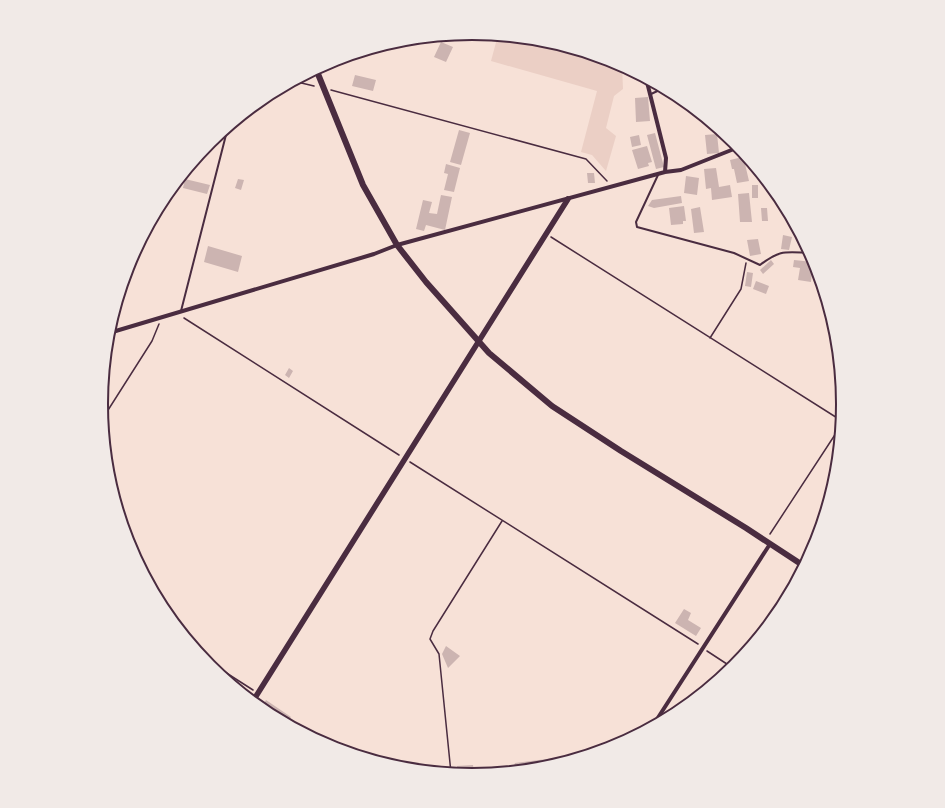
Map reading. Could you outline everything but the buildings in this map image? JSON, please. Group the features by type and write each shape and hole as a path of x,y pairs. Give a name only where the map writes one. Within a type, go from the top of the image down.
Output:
{"main road":[{"path":"318,75 363,185 397,245 426,282 489,353 552,406 800,563"}],"street":[{"path":"648,86 666,158 665,172"},
{"path":"116,331 374,254 397,245 665,172 681,170 733,150"},
{"path":"256,697 568,199"},
{"path":"659,716 768,542"}],"lane":[{"path":"650,94 657,91"},
{"path":"181,311 226,136"},
{"path":"658,174 636,222 637,227 734,253 760,266 772,256 783,252 803,253"}],"path":[{"path":"302,83 586,159 612,187"},
{"path":"546,234 836,418"},
{"path":"710,338 741,289 746,259"},
{"path":"181,311 184,317 193,324 727,664"},
{"path":"108,410 152,341 161,317"},
{"path":"768,542 835,433"},
{"path":"450,767 439,654 430,639 433,631 502,521"},
{"path":"228,674 258,693"}],"shaded area":[{"path":"496,41 520,43 567,52 590,59 622,73 623,89 614,96 606,128 616,136 606,171 592,155 581,152 597,91 491,61"}]}
